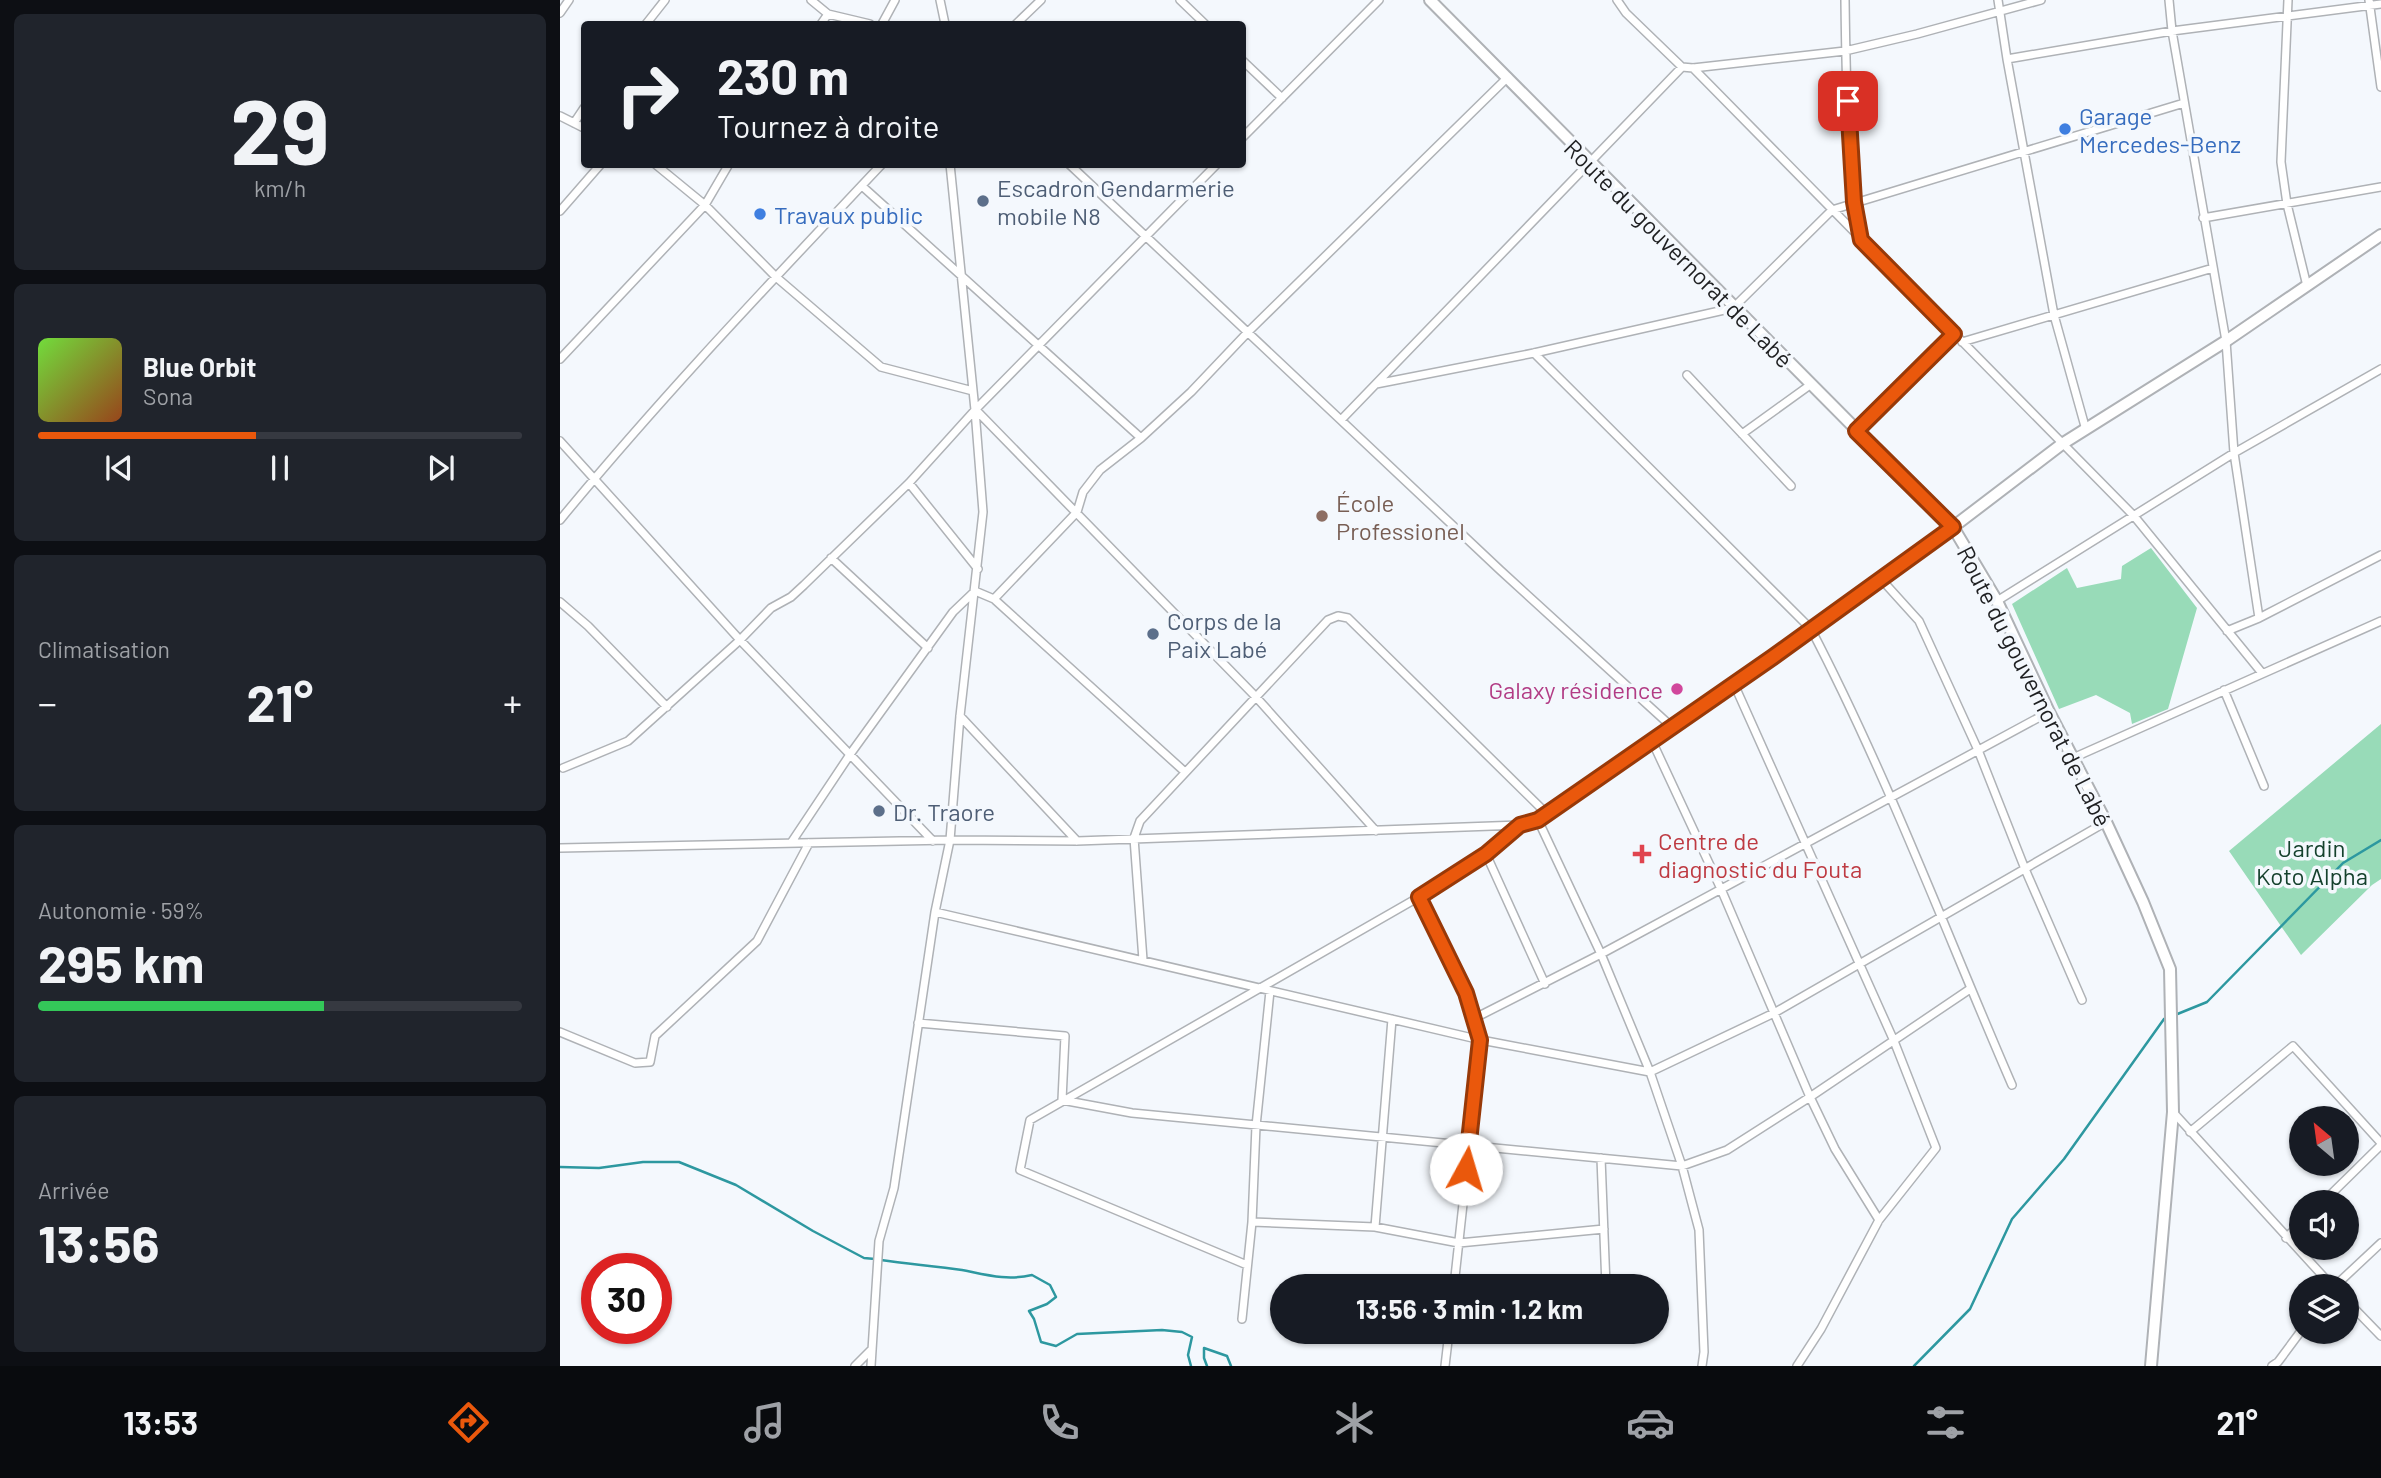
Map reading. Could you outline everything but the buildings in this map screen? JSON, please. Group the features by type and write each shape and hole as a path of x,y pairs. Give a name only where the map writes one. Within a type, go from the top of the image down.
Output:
{"street":[{"path":"560,13 569,0"},
{"path":"648,21 664,0"},
{"path":"811,0 828,15 856,21"},
{"path":"884,21 895,0"},
{"path":"940,0 944,21"},
{"path":"1019,21 1041,0"},
{"path":"1180,0 1202,21"},
{"path":"1246,134 1379,0"},
{"name":"Route du gouvernorat de Labé","path":"1430,0 1953,527 1997,601 2144,902 2170,969 2173,1112 2151,1366"},
{"path":"1617,0 1626,13 1682,68 1845,51 2041,0"},
{"path":"1845,0 1845,51 1854,202 1861,240"},
{"path":"1998,0 2054,315 2086,430"},
{"path":"2169,0 2203,218 2226,341 2234,453 2259,618"},
{"path":"2288,0 2281,162 2287,204 2308,286"},
{"path":"2369,4 2381,87"},
{"path":"2007,58 2172,31 2381,4"},
{"path":"823,21 828,15"},
{"path":"1246,64 1282,98"},
{"path":"1341,420 1682,68"},
{"path":"1693,68 2134,516 2262,673"},
{"path":"994,599 1077,512 1083,492 1095,477 1191,392 1248,332 1508,77"},
{"path":"1376,384 1534,353 1733,308 1832,210 2185,103"},
{"path":"574,123 581,112"},
{"path":"560,116 581,126"},
{"path":"560,211 598,168"},
{"path":"660,168 705,205 776,277 881,367 973,391"},
{"path":"560,359 705,205 727,168"},
{"path":"560,520 594,478 878,168"},
{"path":"871,1366 879,1241 894,1188 935,912 950,840 960,716 983,512 950,168"},
{"path":"1073,168 1500,570 1672,727"},
{"path":"563,768 628,741 740,640 771,608 791,597 909,483 975,410 1213,168"},
{"path":"862,186 1141,438"},
{"path":"2203,218 2381,187"},
{"path":"560,848 950,840 1077,841 1520,825 1538,820 1881,579 2062,444 2226,341 2381,235"},
{"path":"1962,342 2213,268"},
{"path":"1856,431 1954,334"},
{"path":"1534,353 1811,629 1837,678 1891,798 2012,1085"},
{"path":"1997,601 2234,453 2381,369"},
{"path":"1687,375 1791,486"},
{"path":"1742,434 1810,385"},
{"path":"975,410 1256,697 1376,831"},
{"path":"560,441 740,640 933,841"},
{"path":"909,483 978,569"},
{"path":"2227,631 2259,618 2381,555"},
{"path":"831,558 928,648"},
{"path":"1881,579 1919,621 1979,750 2025,869 2082,1000"},
{"path":"975,591 994,599 1185,772"},
{"path":"791,843 851,753 953,612 975,591"},
{"path":"560,602 589,626 667,707"},
{"path":"1143,960 1134,838 1140,821 1328,620 1338,616 1348,618 1547,814"},
{"path":"2073,758 2381,621"},
{"path":"1734,684 1894,1041 1936,1148 1879,1220 1821,1329 1797,1366"},
{"path":"2224,690 2264,786"},
{"path":"1475,1018 1545,984 2049,712"},
{"path":"960,716 1077,841"},
{"path":"1653,741 1721,889 1810,1097 1835,1149 1879,1220"},
{"path":"1538,820 1601,954 1650,1072 1682,1166 1699,1230 1704,1352 1702,1366"},
{"path":"935,912 1480,1040 1650,1072 1774,1013 2106,822"},
{"path":"1247,1265 1020,1170 1030,1120 1266,989 1419,897 1486,854 1520,825"},
{"path":"560,1032 635,1063 650,1062 655,1036 757,941 809,843"},
{"path":"1486,854 1545,984"},
{"path":"1419,897 1466,993 1480,1040 1455,1274"},
{"path":"1242,1319 1252,1222 1266,989"},
{"path":"1062,1100 1132,1113 1682,1166 1727,1150 1970,989"},
{"path":"1375,1227 1392,1019"},
{"path":"918,1023 1065,1036 1062,1100"},
{"path":"2190,1132 2293,1045 2381,1144 2335,1190"},
{"path":"2173,1112 2286,1238 2322,1274"},
{"path":"1601,1158 1606,1274"},
{"path":"1252,1222 1375,1227 1459,1243 1604,1229"},
{"path":"2286,1238 2289,1235"},
{"path":"2347,1274 2381,1243"},
{"path":"2359,1313 2381,1336"},
{"path":"1445,1366 1448,1344"},
{"path":"2272,1366 2291,1344"},
{"path":"855,1366 872,1348"}],"green space":[{"path":"2151,548 2197,608 2168,709 2132,724 2130,713 2096,695 2059,709 2012,604 2067,568 2077,588 2121,579 2122,566"},
{"name":"Jardin Koto Alpha","path":"2381,724 2381,879 2301,955 2229,851"}],"waterway":[{"path":"2175,1015 2207,1002 2343,863 2381,840"},
{"path":"1914,1366 1970,1309 2012,1219 2064,1159 2164,1019 2169,1017"},
{"path":"560,1167 599,1168 643,1162 679,1162 736,1185 813,1231 864,1258 875,1259"},
{"path":"881,1260 997,1277 1032,1275 1050,1285 1056,1297 1029,1311 1041,1342 1056,1346 1077,1334 1162,1330 1182,1332 1192,1337 1188,1355 1191,1366"},
{"path":"1207,1366 1204,1348 1227,1356 1231,1366"}],"place":[{"name":"Garage Mercedes-Benz","path":"2065,129"},
{"name":"Escadron Gendarmerie mobile N8","path":"983,201"},
{"name":"Travaux public","path":"760,214"},
{"name":"École Professionel","path":"1322,516"},
{"name":"Corps de la Paix Labé","path":"1153,634"},
{"name":"Galaxy résidence","path":"1677,689"},
{"name":"Dr. Traore","path":"879,811"},
{"name":"Centre de diagnostic du Fouta","path":"1642,854"}],"route":[{"path":"1466,1169 1480,1040 1466,993 1419,897 1486,854 1520,825 1538,820 1653,741 1953,527 1856,431 1954,334 1861,240 1854,202 1848,101"}]}
